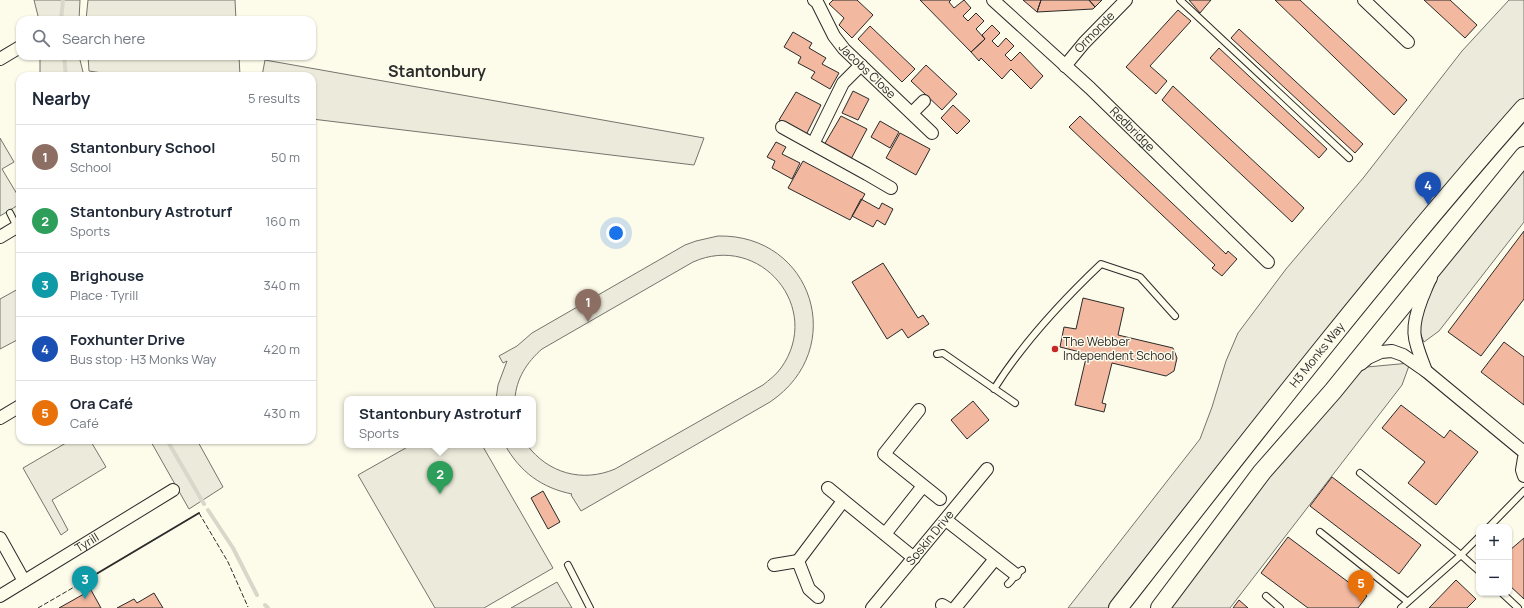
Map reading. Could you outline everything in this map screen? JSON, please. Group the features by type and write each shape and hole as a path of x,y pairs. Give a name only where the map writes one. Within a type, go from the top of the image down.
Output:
{"main road":[{"name":"H3 Monks Way","path":"1118,608 1252,436 1365,295 1418,230 1524,108"},
{"path":"1160,608 1262,472 1333,391 1524,156"}],"street":[{"name":"Jacobs Close","path":"814,0 817,2 834,36 844,49 932,133"},
{"name":"Redbridge","path":"993,0 1090,88 1268,262"},
{"name":"Ormonde","path":"1065,66 1084,43 1126,0"},
{"path":"1364,0 1408,42"},
{"path":"0,59 16,49"},
{"path":"814,144 844,83 861,65"},
{"path":"912,113 924,101"},
{"path":"782,128 869,169 891,188"},
{"path":"0,237 16,228"},
{"path":"1426,372 1416,344 1414,327 1416,314 1430,281 1455,239"},
{"path":"1333,391 1368,358 1381,352 1392,351 1403,354 1524,452"},
{"path":"0,418 16,408"},
{"path":"919,410 884,454 940,499"},
{"path":"1524,458 1522,470 1524,476"},
{"name":"Soskin Drive","path":"872,608 987,469"},
{"path":"885,534 923,486"},
{"path":"828,488 914,558"},
{"name":"Tyrill","path":"0,596 173,490"},
{"path":"774,565 798,561 843,501"},
{"path":"946,520 1015,576"},
{"path":"0,538 24,581"},
{"path":"956,608 995,559"},
{"path":"798,561 809,589 818,597"}],"lane":[{"path":"1180,0 1349,158"},
{"path":"10,213 16,222"},
{"path":"994,389 1005,371 1041,327 1075,289 1101,264 1140,277 1175,316"},
{"path":"937,354 943,353 1015,403"},
{"path":"1360,473 1476,568"},
{"path":"1492,524 1524,491"},
{"path":"1320,532 1408,602"},
{"path":"1401,608 1476,540"},
{"path":"568,565 590,608"},
{"path":"1266,596 1280,608"},
{"path":"1505,596 1518,608"}],"shaded area":[{"path":"34,0 80,0 79,16 38,16"},
{"path":"88,0 235,0 236,16 86,16"},
{"path":"1509,0 1524,0 1524,108 1118,608 1068,608 1200,439 1212,407 1226,361 1238,333 1286,269 1364,177 1462,51"},
{"path":"40,60 80,60 83,72 40,72"},
{"path":"88,60 239,60 240,72 96,72 89,71"},
{"path":"265,60 704,138 694,165 316,119 316,72 263,72"},
{"path":"0,138 14,162 2,169 16,192 16,206 0,216"},
{"path":"1524,156 1524,222 1439,331 1424,342 1419,327 1430,281"},
{"path":"718,236 751,240 777,254 797,274 809,298 813,326 809,353 794,380 770,402 581,511 571,495 572,494 551,488 533,477 525,471 507,448 529,448 545,463 566,473 590,475 615,469 763,385 775,375 781,368 792,345 795,322 790,300 778,281 762,267 741,257 718,255 693,262 542,349 523,371 515,396 496,396 498,385 507,361 503,363 499,356 517,346 532,333 685,245"},
{"path":"16,290 16,341 0,349 0,299"},
{"path":"1410,363 1402,385 1230,608 1160,608 1333,391 1367,367"},
{"path":"64,444 92,444 106,467 52,500 68,530 61,535 23,468"},
{"path":"152,444 199,444 223,487 189,509"},
{"path":"406,448 484,448 553,568 484,608 435,608 358,475"},
{"path":"557,582 572,608 511,608"}],"building":[{"path":"833,0 857,0 873,15 852,38 839,25 844,18 829,4"},
{"path":"920,0 951,0 949,2 954,8 964,0 971,8 963,16 968,21 976,13 984,21 976,29 985,39 971,52"},
{"path":"1023,0 1041,0 1037,12"},
{"path":"1041,0 1089,0 1095,7 1093,9 1037,12"},
{"path":"1089,0 1102,0 1095,7"},
{"path":"1189,0 1211,0 1200,13"},
{"path":"1275,0 1300,0 1407,100 1394,115"},
{"path":"1424,0 1450,0 1477,25 1465,38"},
{"path":"1178,10 1191,21 1150,66 1167,81 1156,94 1126,67"},
{"path":"992,25 1000,33 992,41 998,47 1006,38 1014,46 1005,55 1011,61 1020,52 1043,76 1031,89 1011,69 1002,79 981,58 979,61 971,52 985,39 982,35"},
{"path":"870,26 915,69 902,82 858,39"},
{"path":"1239,29 1363,144 1355,153 1231,38"},
{"path":"793,32 812,43 809,48 826,58 822,64 839,73 830,89 811,78 815,72 798,63 801,57 784,47"},
{"path":"1219,48 1327,149 1319,158 1210,58"},
{"path":"926,65 957,94 942,110 911,81"},
{"path":"1173,86 1304,208 1292,222 1162,100"},
{"path":"853,91 869,99 858,120 842,113"},
{"path":"796,92 821,105 806,135 779,120"},
{"path":"953,105 970,121 957,134 941,118"},
{"path":"841,116 867,129 851,159 824,145"},
{"path":"1080,116 1226,254 1228,251 1237,259 1222,276 1212,268 1215,265 1069,127"},
{"path":"880,121 899,132 890,148 871,137"},
{"path":"900,133 930,149 916,175 886,158"},
{"path":"776,142 786,147 782,154 800,163 792,179 772,168 775,161 767,157"},
{"path":"803,161 865,194 850,220 788,188"},
{"path":"861,199 879,209 882,203 893,209 885,225 877,220 873,227 852,216"},
{"path":"1524,231 1524,299 1481,356 1448,332"},
{"path":"883,263 918,318 923,315 929,324 908,338 902,329 887,339 852,282"},
{"path":"1083,298 1124,308 1118,335 1173,348 1177,358 1174,371 1166,376 1112,363 1102,403 1106,404 1104,412 1075,405 1086,358 1079,356 1080,352 1060,347 1064,327 1076,329"},
{"path":"1504,342 1524,357 1524,405 1481,372"},
{"path":"973,401 989,420 967,439 951,420"},
{"path":"1401,405 1444,438 1450,430 1478,452 1436,505 1408,483 1425,462 1382,428"},
{"path":"1332,477 1421,545 1399,574 1310,506"},
{"path":"543,491 560,522 548,529 531,498"},
{"path":"1288,537 1367,596 1358,608 1308,608 1261,573"},
{"path":"1524,538 1524,599 1512,588 1512,548"},
{"path":"1456,580 1476,599 1467,608 1429,608"},
{"path":"91,590 101,608 59,608"},
{"path":"154,593 163,608 117,608 134,599 137,603"},
{"path":"1239,600 1248,608 1233,608"}],"waterway":[{"path":"61,16 63,0"},
{"path":"64,60 66,72"},
{"path":"169,444 204,504"},
{"path":"208,510 233,548 257,595"},
{"path":"265,605 268,608"}],"fence":[{"path":"199,513 228,562 248,607"},
{"path":"38,608 76,586"}],"wall":[{"path":"76,586 199,513"}],"place":[{"name":"Foxhunter Drive","path":"1428,205"},
{"name":"Stantonbury School","path":"588,322"},
{"name":"The Webber Independent School","path":"1055,349"},
{"name":"Stantonbury Astroturf","path":"440,494"},
{"name":"Brighouse","path":"85,599"},
{"name":"Ora Café","path":"1361,603"}],"district":[{"name":"Stantonbury","path":"437,71"}]}
